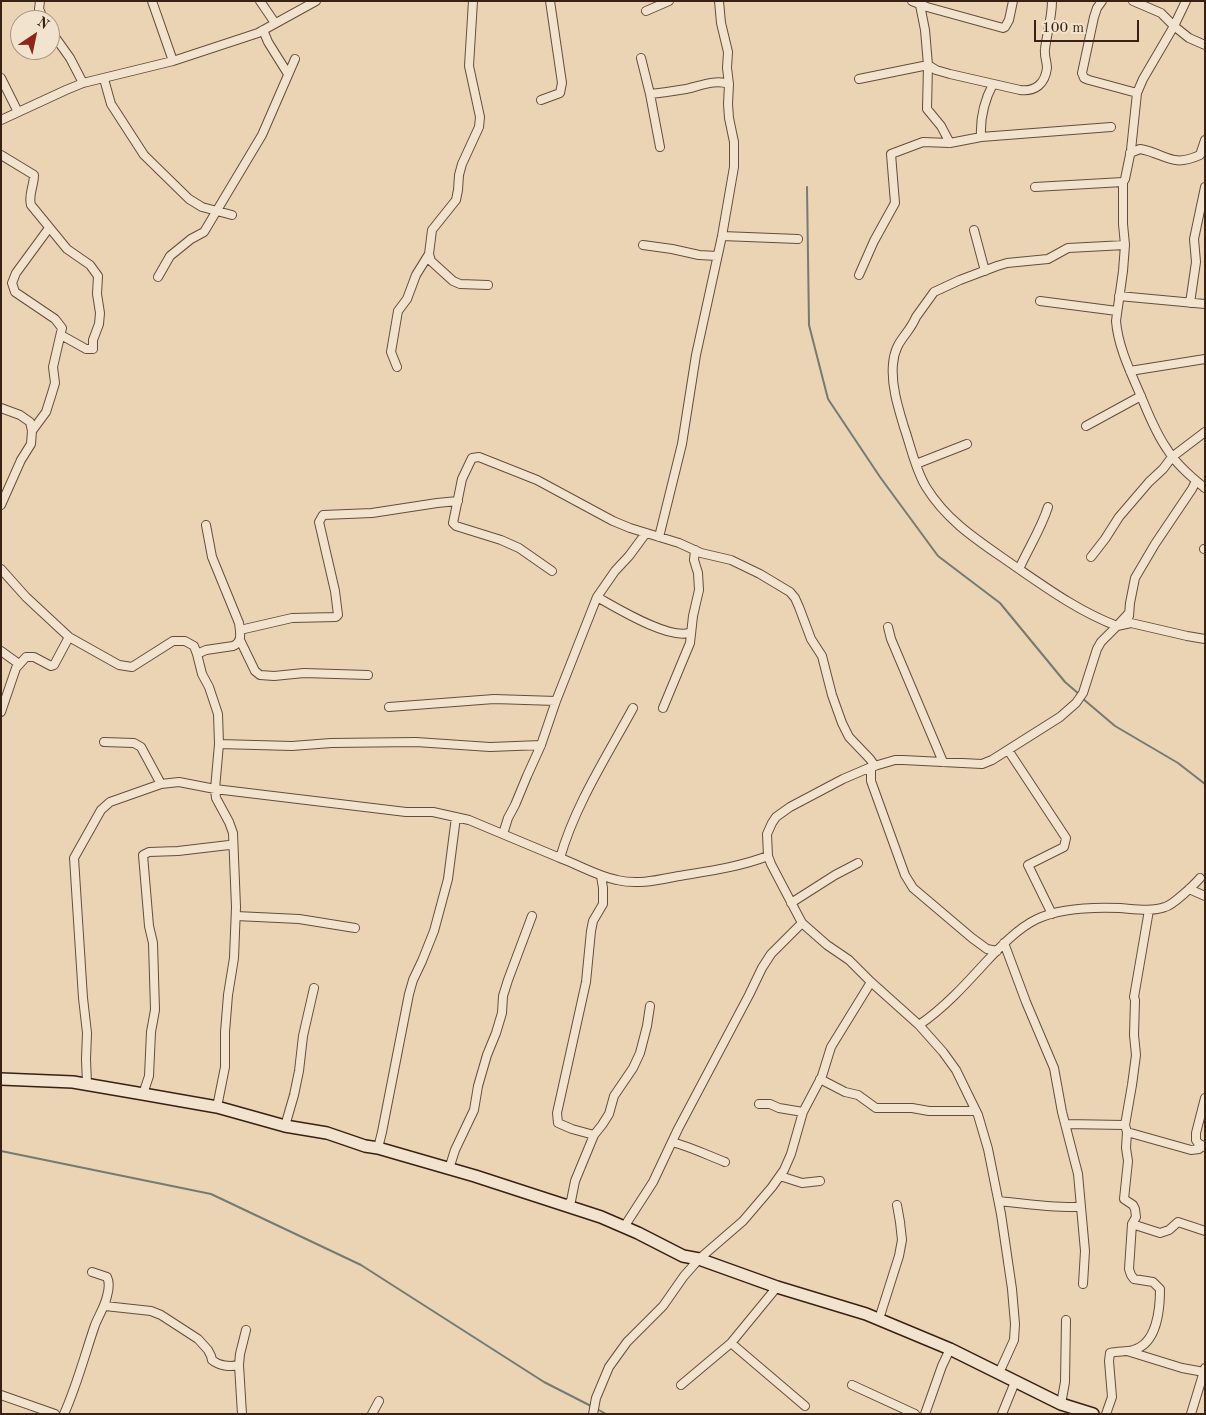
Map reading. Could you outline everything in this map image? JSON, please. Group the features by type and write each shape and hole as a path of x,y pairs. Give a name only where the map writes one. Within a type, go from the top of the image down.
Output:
{"street":[{"path":"152,1 173,62"},
{"path":"260,1 275,23"},
{"path":"1,120 83,84 173,62 258,33 316,1"},
{"path":"473,1 469,66 480,117 479,127 462,164 456,200 432,230 429,254 431,261 453,281 460,284 488,285"},
{"path":"541,100 560,93 562,82 550,1"},
{"path":"646,11 669,1"},
{"path":"659,537 682,444 696,355 722,236 734,167 734,142 729,118 728,52 721,23 719,1"},
{"path":"916,3 1004,28 1009,20 1014,1"},
{"path":"859,78 928,65 936,70 950,74 1028,91 1041,84 1047,68 1045,51 1052,1"},
{"path":"1102,1 1094,17 1082,73 1084,78 1089,80 1137,93"},
{"path":"1133,1 1161,13 1189,38 1205,45"},
{"path":"1186,1 1137,93 1130,153 1123,182 1125,245 1116,330 1130,372 1156,431 1172,457 1205,488"},
{"path":"916,3 925,30 928,65 927,109 941,126 950,143"},
{"path":"263,30 268,42 288,74"},
{"path":"60,44 70,58 83,84"},
{"path":"641,58 660,147"},
{"path":"158,277 170,256 191,239 204,232 262,135 295,59"},
{"path":"1,78 18,112"},
{"path":"104,79 112,104 144,155 189,199 202,207 232,215"},
{"path":"650,94 715,82 729,84"},
{"path":"981,137 980,123 986,99 993,84"},
{"path":"859,275 874,240 895,204 891,154 923,142 950,143 981,137 1111,127"},
{"path":"1130,153 1140,149 1170,160 1203,159 1205,140"},
{"path":"1,155 34,175 29,200 31,205 67,249 90,265 98,276 97,298 100,314 99,324 93,340 93,349 86,349 61,335"},
{"path":"1034,187 1123,182"},
{"path":"1190,303 1196,262 1194,239 1205,187"},
{"path":"32,431 46,412 55,383 53,366 62,328 55,319 15,292 12,284 16,273 49,228"},
{"path":"974,230 985,271"},
{"path":"722,236 798,239"},
{"path":"643,245 699,255 717,256"},
{"path":"1125,245 1068,248 1048,259 1007,263 960,280 934,292 898,344 893,362 893,380 899,411 916,464 926,486 947,515 976,539 1042,586 1087,613 1117,626 1131,623 1205,639"},
{"path":"397,367 391,352 398,311 408,299 416,276 429,254"},
{"path":"1119,296 1205,304"},
{"path":"1040,301 1117,311"},
{"path":"1130,372 1205,359"},
{"path":"1086,426 1141,396"},
{"path":"1,408 20,414 30,422 32,431 31,444 21,460 1,505"},
{"path":"1091,557 1119,518 1149,482 1163,470 1172,457 1205,432"},
{"path":"916,464 967,444"},
{"path":"552,571 519,548 501,540 456,526 453,522 462,479 472,458 479,457 537,480 613,521 695,550 731,560 790,592 795,598 812,639 822,656 832,695 842,723 849,737 870,758 873,766 871,781 905,875 913,888 972,938 987,949 997,951"},
{"path":"999,1373 1014,1340 1012,1289 999,1201 988,1149 976,1111 956,1070 919,1025 849,960 827,945 802,923 771,864 768,856 767,834 776,817 790,807 843,779 873,766 894,760 982,764 992,760 1060,717 1076,703 1083,693 1097,649 1128,612 1135,578 1196,481"},
{"path":"240,630 292,618 336,617 338,615 335,592 319,522 323,514 372,513 458,501"},
{"path":"1019,569 1042,525 1048,507"},
{"path":"206,525 212,557 239,624 240,640 255,672 260,675 274,676 304,673 368,675"},
{"path":"503,834 508,818 541,745 556,701 597,597 615,571 646,533"},
{"path":"663,708 688,650 699,590 698,573 694,560 695,550"},
{"path":"1,569 26,597 69,637 119,665 132,667 173,641 185,641 194,646 202,674 209,687 218,714 219,744 216,798 233,833 236,916 234,958 227,1004 225,1067 217,1108"},
{"path":"597,597 638,620 677,633 687,634 691,632"},
{"path":"1128,612 1131,623"},
{"path":"888,627 891,639 943,762"},
{"path":"1,712 18,664 26,657 34,657 51,666 54,665 69,637"},
{"path":"197,654 206,650 234,646 240,640"},
{"path":"1,651 18,664"},
{"path":"389,707 494,699 556,701"},
{"path":"560,858 583,800 633,708"},
{"path":"104,742 134,743 141,748 161,784"},
{"path":"219,744 292,746 416,742 490,747 541,745"},
{"path":"1008,750 1066,838 1064,847 1028,865 1052,914"},
{"path":"87,1084 87,1033 74,858 101,810 110,802 161,784 179,782 215,789 406,812 433,812 469,820 600,876 619,881 645,882 714,871 756,861 768,856"},
{"path":"378,1148 409,994 434,931 448,878 456,817"},
{"path":"143,1094 149,1076 151,1032 155,1010 153,943 143,855 149,852 178,852 233,846"},
{"path":"791,903 858,863"},
{"path":"594,1135 558,1123 557,1113 586,982 590,931 593,921 603,904 603,888 600,876"},
{"path":"919,1025 947,1003 1004,943 1038,919 1057,912 1087,908 1148,910 1166,907 1200,878"},
{"path":"1189,889 1205,896"},
{"path":"1106,1414 1112,1398 1110,1354 1116,1351 1134,1350 1144,1345 1150,1338 1157,1320 1160,1301 1160,1289 1157,1284 1134,1279 1131,1275 1129,1254 1132,1224 1136,1217 1133,1205 1124,1199 1128,1161 1126,1128 1136,1055 1134,997 1148,910"},
{"path":"236,916 300,919 355,928"},
{"path":"449,1169 455,1150 474,1110 478,1086 502,1012 508,980 532,916"},
{"path":"624,1227 653,1182 762,968 771,954 802,923"},
{"path":"1004,943 1054,1068 1065,1124 1078,1174 1085,1250 1083,1284"},
{"path":"593,1414 596,1398 609,1368 627,1342 663,1306 684,1276 699,1259 743,1221 780,1176 791,1154 803,1112 820,1079 833,1042 871,982"},
{"path":"285,1126 298,1079 303,1036 314,988"},
{"path":"566,1205 571,1202 575,1181 594,1135 609,1114 614,1096 633,1068 640,1053 650,1006"},
{"path":"1,1079 73,1082 217,1108 285,1126 327,1133 365,1146 378,1148 449,1169 602,1217 683,1256 699,1259 777,1287 878,1319 950,1350 1061,1404 1093,1414"},
{"path":"820,1079 845,1092 858,1095 876,1108 976,1111"},
{"path":"1204,1147 1198,1143 1196,1137 1205,1098"},
{"path":"759,1104 770,1104 780,1108 803,1112"},
{"path":"1065,1124 1126,1128 1191,1150 1204,1147"},
{"path":"672,1142 689,1146 725,1162"},
{"path":"780,1176 802,1183 820,1181"},
{"path":"999,1201 1042,1207 1080,1207"},
{"path":"878,1319 899,1256 902,1240 897,1205"},
{"path":"1132,1224 1160,1233 1169,1230 1178,1222 1205,1231"},
{"path":"64,1414 72,1396 96,1322 104,1306 109,1283 107,1277 92,1272"},
{"path":"681,1385 731,1343 777,1287"},
{"path":"104,1306 151,1310 198,1339 208,1350 214,1362 232,1366 239,1365"},
{"path":"1061,1404 1066,1382 1066,1320"},
{"path":"242,1414 239,1365 246,1330"},
{"path":"731,1343 804,1406"},
{"path":"925,1414 942,1366 950,1350"},
{"path":"1125,1351 1182,1368 1204,1370 1191,1414"},
{"path":"1002,1414 1015,1382"},
{"path":"852,1385 915,1414"},
{"path":"1,1395 55,1414"},
{"path":"372,1414 379,1401"}],"waterway":[{"path":"807,187 809,325 828,399 880,477 938,556 1000,603 1065,682 1079,694"},
{"path":"1082,698 1115,726 1178,763 1205,784"},
{"path":"1,1151 211,1194 361,1265 544,1382 591,1406"},
{"path":"597,1409 606,1414"}]}
